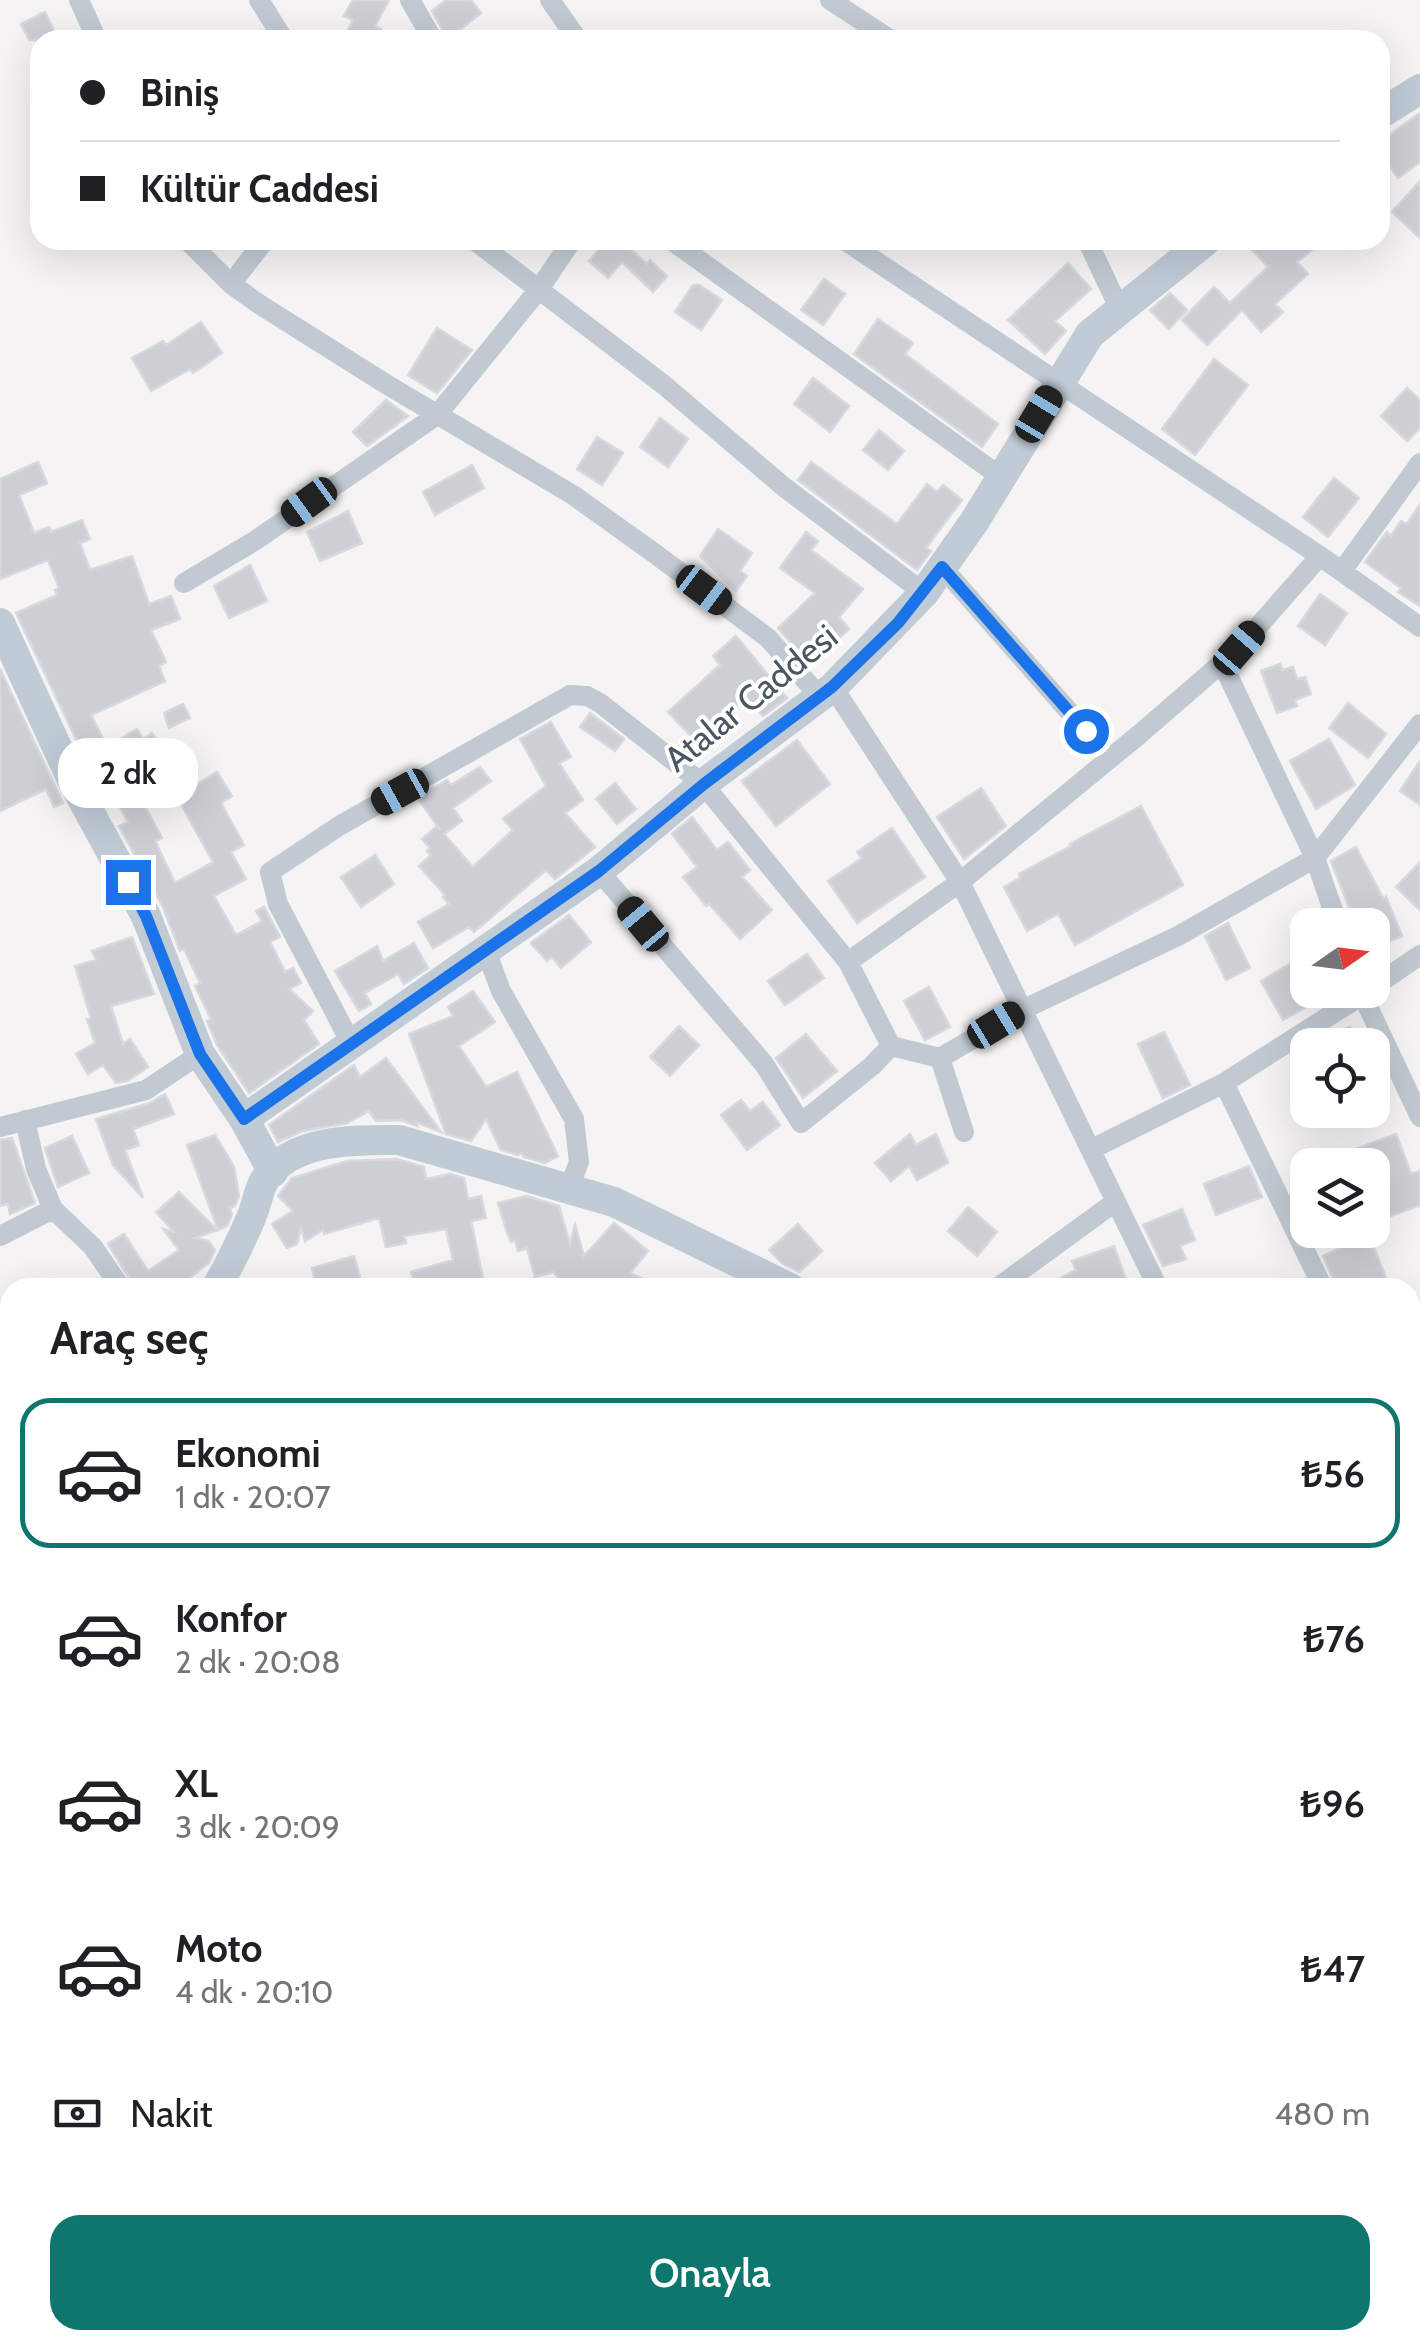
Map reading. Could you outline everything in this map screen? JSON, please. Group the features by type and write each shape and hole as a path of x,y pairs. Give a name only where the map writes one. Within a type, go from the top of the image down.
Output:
{"street":[{"path":"79,0 92,30"},
{"path":"260,0 278,30"},
{"path":"410,0 427,30"},
{"path":"550,0 571,30"},
{"path":"830,0 876,30"},
{"path":"1390,108 1420,88"},
{"path":"197,250 232,284 437,415 572,494 768,638 826,692 960,882 1153,1278"},
{"path":"232,284 258,250"},
{"path":"488,250 664,385 814,511 924,594"},
{"path":"184,583 256,540 437,415 540,288 565,250"},
{"path":"685,250 1001,478"},
{"path":"859,250 1320,556 1420,627"},
{"path":"1092,250 1120,310"},
{"name":"Atalar Caddesi","path":"244,1119 599,871 704,784 826,692 924,594 1090,334 1195,250"},
{"path":"1342,572 1420,463"},
{"path":"848,962 960,882 1239,648 1320,556"},
{"path":"942,567 1110,758"},
{"path":"0,623 72,780 146,916 200,1054 244,1119 268,1177"},
{"path":"1222,662 1315,858 1332,908"},
{"path":"352,1045 278,904 270,872 339,826 570,695 587,696 600,703 704,784 848,962 891,1046 940,1058 1024,1009 1178,936 1315,858 1420,724"},
{"path":"599,871 764,1064 801,1123 891,1046"},
{"path":"486,951 501,991 574,1119 580,1162 569,1188"},
{"path":"1390,975 1420,955"},
{"path":"1092,1149 1224,1083 1340,1008"},
{"path":"1373,1008 1420,1117"},
{"path":"0,1127 104,1104 146,1090 200,1054"},
{"path":"940,1058 964,1132"},
{"path":"1224,1083 1317,1278"},
{"path":"25,1120 36,1170 53,1209 93,1247 114,1278"},
{"path":"221,1278 268,1177 285,1159 328,1143 400,1140 614,1202 770,1278"},
{"path":"1011,1278 1115,1202"},
{"path":"0,1236 53,1209"}],"building":[{"path":"353,0 389,0 375,26 380,30 348,30 353,20 344,16"},
{"path":"446,0 471,0 481,13 459,30 443,30 432,11"},
{"path":"45,12 54,30 30,30 29,40 21,24"},
{"path":"1420,113 1420,162 1398,178 1390,167 1390,135"},
{"path":"1420,181 1420,238 1392,212"},
{"path":"599,250 631,250 667,276 653,292 622,262 608,278 589,261"},
{"path":"1252,250 1312,250 1297,262 1308,274 1275,304 1283,312 1261,332 1242,310 1207,345 1182,320 1214,287 1230,303 1268,267"},
{"path":"1068,263 1091,289 1055,321 1066,331 1045,354 1008,320"},
{"path":"824,279 845,294 823,325 801,310"},
{"path":"693,285 722,300 701,330 675,312"},
{"path":"1170,293 1187,310 1169,329 1150,310"},
{"path":"878,319 913,343 905,354 998,424 982,447 854,354"},
{"path":"201,322 222,353 193,373 190,369 151,391 132,358 163,341 166,345"},
{"path":"437,328 472,350 437,393 408,375"},
{"path":"1214,359 1248,385 1195,455 1162,429"},
{"path":"813,378 849,406 830,432 794,404"},
{"path":"1407,388 1420,400 1420,428 1407,441 1381,416"},
{"path":"386,400 408,416 367,446 353,432"},
{"path":"660,418 688,439 668,467 640,447"},
{"path":"879,430 904,451 888,470 863,450"},
{"path":"597,437 623,453 602,485 577,469"},
{"path":"38,462 47,483 19,495 34,533 49,527 51,532 82,520 90,539 80,543 90,570 132,556 149,604 171,596 180,619 151,630 166,662 159,666 165,681 91,715 107,747 137,729 143,739 152,733 162,748 143,759 162,794 144,804 162,838 155,841 175,883 213,862 177,797 217,772 232,796 221,803 244,845 231,852 246,879 214,896 236,935 262,921 256,911 264,907 280,937 270,942 285,972 293,968 301,983 289,989 313,1011 304,1020 319,1044 249,1093 217,1045 207,1021 211,1019 195,986 200,983 184,949 180,951 163,907 119,826 128,822 106,782 101,785 86,760 16,613 57,595 55,590 59,588 48,560 0,579 0,479"},
{"path":"811,462 897,524 927,484 937,492 943,485 962,500 926,548 931,551 917,570 798,480"},
{"path":"472,465 484,488 435,515 423,492"},
{"path":"1334,478 1359,498 1328,537 1303,517"},
{"path":"1420,504 1420,606 1365,562 1387,532 1391,536 1401,521 1407,524"},
{"path":"348,511 362,543 320,561 307,532"},
{"path":"718,529 752,553 740,571 747,576 736,591 700,556"},
{"path":"806,532 818,541 811,550 863,589 839,617 849,629 810,665 778,628 815,593 780,568"},
{"path":"250,565 267,601 229,618 214,586"},
{"path":"1320,594 1347,613 1325,645 1298,626"},
{"path":"736,636 787,698 763,716 746,697 697,742 668,712 720,665 713,656"},
{"path":"1280,664 1283,670 1293,667 1297,679 1305,677 1311,694 1295,700 1297,706 1277,713 1261,671"},
{"path":"0,669 63,803 54,807 46,789 0,811"},
{"path":"1348,703 1386,734 1368,758 1329,728"},
{"path":"183,704 190,718 169,728 164,713"},
{"path":"590,713 624,739 615,751 580,727"},
{"path":"551,722 571,757 559,763 583,800 565,813 595,847 555,879 546,870 474,932 469,927 433,948 418,922 449,904 419,866 431,855 422,839 437,826 440,830 417,797 447,780 451,785 480,767 491,781 453,808 462,821 444,834 473,867 513,830 503,819 546,786 520,739"},
{"path":"1329,739 1355,785 1316,809 1290,761"},
{"path":"797,740 830,784 776,826 742,781"},
{"path":"1420,761 1420,805 1400,791"},
{"path":"615,783 636,809 617,824 596,799"},
{"path":"981,788 1006,826 964,859 937,817"},
{"path":"1141,806 1183,885 1075,945 1058,914 1027,931 1004,887 1020,878 1019,874"},
{"path":"692,817 717,850 728,842 750,870 742,877 772,910 740,939 683,877 697,867 672,834"},
{"path":"892,828 925,877 857,923 828,881 862,858 857,852"},
{"path":"1356,847 1384,900 1386,897 1402,936 1390,941 1390,908 1349,908 1331,861"},
{"path":"375,855 394,884 361,907 341,877"},
{"path":"1420,862 1420,910 1396,887"},
{"path":"569,915 591,942 561,968 552,957 547,961 531,943"},
{"path":"1228,923 1250,968 1226,980 1205,936"},
{"path":"132,937 154,994 111,1006 123,1044 130,1039 148,1067 127,1081 116,1083 103,1065 88,1074 76,1054 95,1043 75,966 96,960 92,951"},
{"path":"414,943 428,968 404,984 398,974 365,993 371,1004 359,1011 335,971 377,946 383,961"},
{"path":"807,954 824,978 785,1005 768,981"},
{"path":"1290,964 1290,1008 1305,1008 1283,1020 1261,981"},
{"path":"929,987 950,1027 925,1040 904,1001"},
{"path":"473,991 495,1022 459,1046 486,1087 517,1072 558,1156 545,1163 522,1153 501,1150 486,1119 471,1141 446,1134 409,1034 453,1016 448,1007"},
{"path":"679,1026 699,1045 670,1076 650,1057"},
{"path":"1164,1032 1190,1085 1163,1098 1138,1044"},
{"path":"806,1034 837,1071 803,1098 776,1058"},
{"path":"386,1058 441,1132 416,1122 417,1126 401,1120 376,1121 369,1111 347,1123 302,1131 278,1142 269,1125 354,1065 360,1077"},
{"path":"165,1094 174,1114 133,1129 139,1145 125,1150 143,1198 113,1165 96,1119 150,1103"},
{"path":"741,1100 750,1111 763,1102 780,1125 747,1150 721,1115"},
{"path":"910,1134 916,1145 936,1134 948,1163 917,1180 909,1166 891,1181 875,1163"},
{"path":"1396,1134 1411,1174 1420,1171 1420,1205 1390,1216 1390,1148 1358,1148"},
{"path":"215,1135 234,1167 239,1196 230,1208 227,1226 218,1230 187,1145"},
{"path":"72,1136 89,1173 58,1187 45,1148"},
{"path":"12,1138 35,1203 10,1214 8,1204 0,1206 0,1140"},
{"path":"396,1159 424,1167 426,1179 450,1174 464,1178 468,1199 481,1196 486,1218 471,1221 483,1278 413,1278 411,1272 453,1260 446,1229 404,1236 406,1243 386,1247 379,1218 324,1234 323,1230 305,1241 301,1228 297,1244 287,1248 272,1224 293,1211 278,1196 292,1178 347,1161"},
{"path":"1249,1166 1262,1197 1216,1215 1204,1184"},
{"path":"179,1192 217,1230 195,1238 209,1241 215,1250 209,1263 189,1278 129,1278 108,1244 124,1234 148,1271 179,1250 163,1229 174,1232 156,1212"},
{"path":"526,1196 559,1206 570,1244 575,1225 584,1256 614,1223 648,1251 630,1273 640,1278 559,1278 553,1272 535,1277 527,1248 518,1251 515,1240 511,1242 498,1203"},
{"path":"968,1207 997,1232 977,1256 948,1231"},
{"path":"1182,1209 1195,1240 1180,1246 1186,1259 1163,1266 1143,1225"},
{"path":"798,1224 822,1251 799,1272 769,1250"},
{"path":"1114,1246 1125,1278 1061,1278 1076,1270 1072,1261"},
{"path":"1341,1248 1374,1248 1386,1278 1333,1278 1323,1256"},
{"path":"354,1256 360,1278 314,1278 312,1268"}],"route":[{"path":"128,882 146,916 200,1054 244,1119 599,871 704,784 832,687 898,623 942,567 1086,731"}]}
